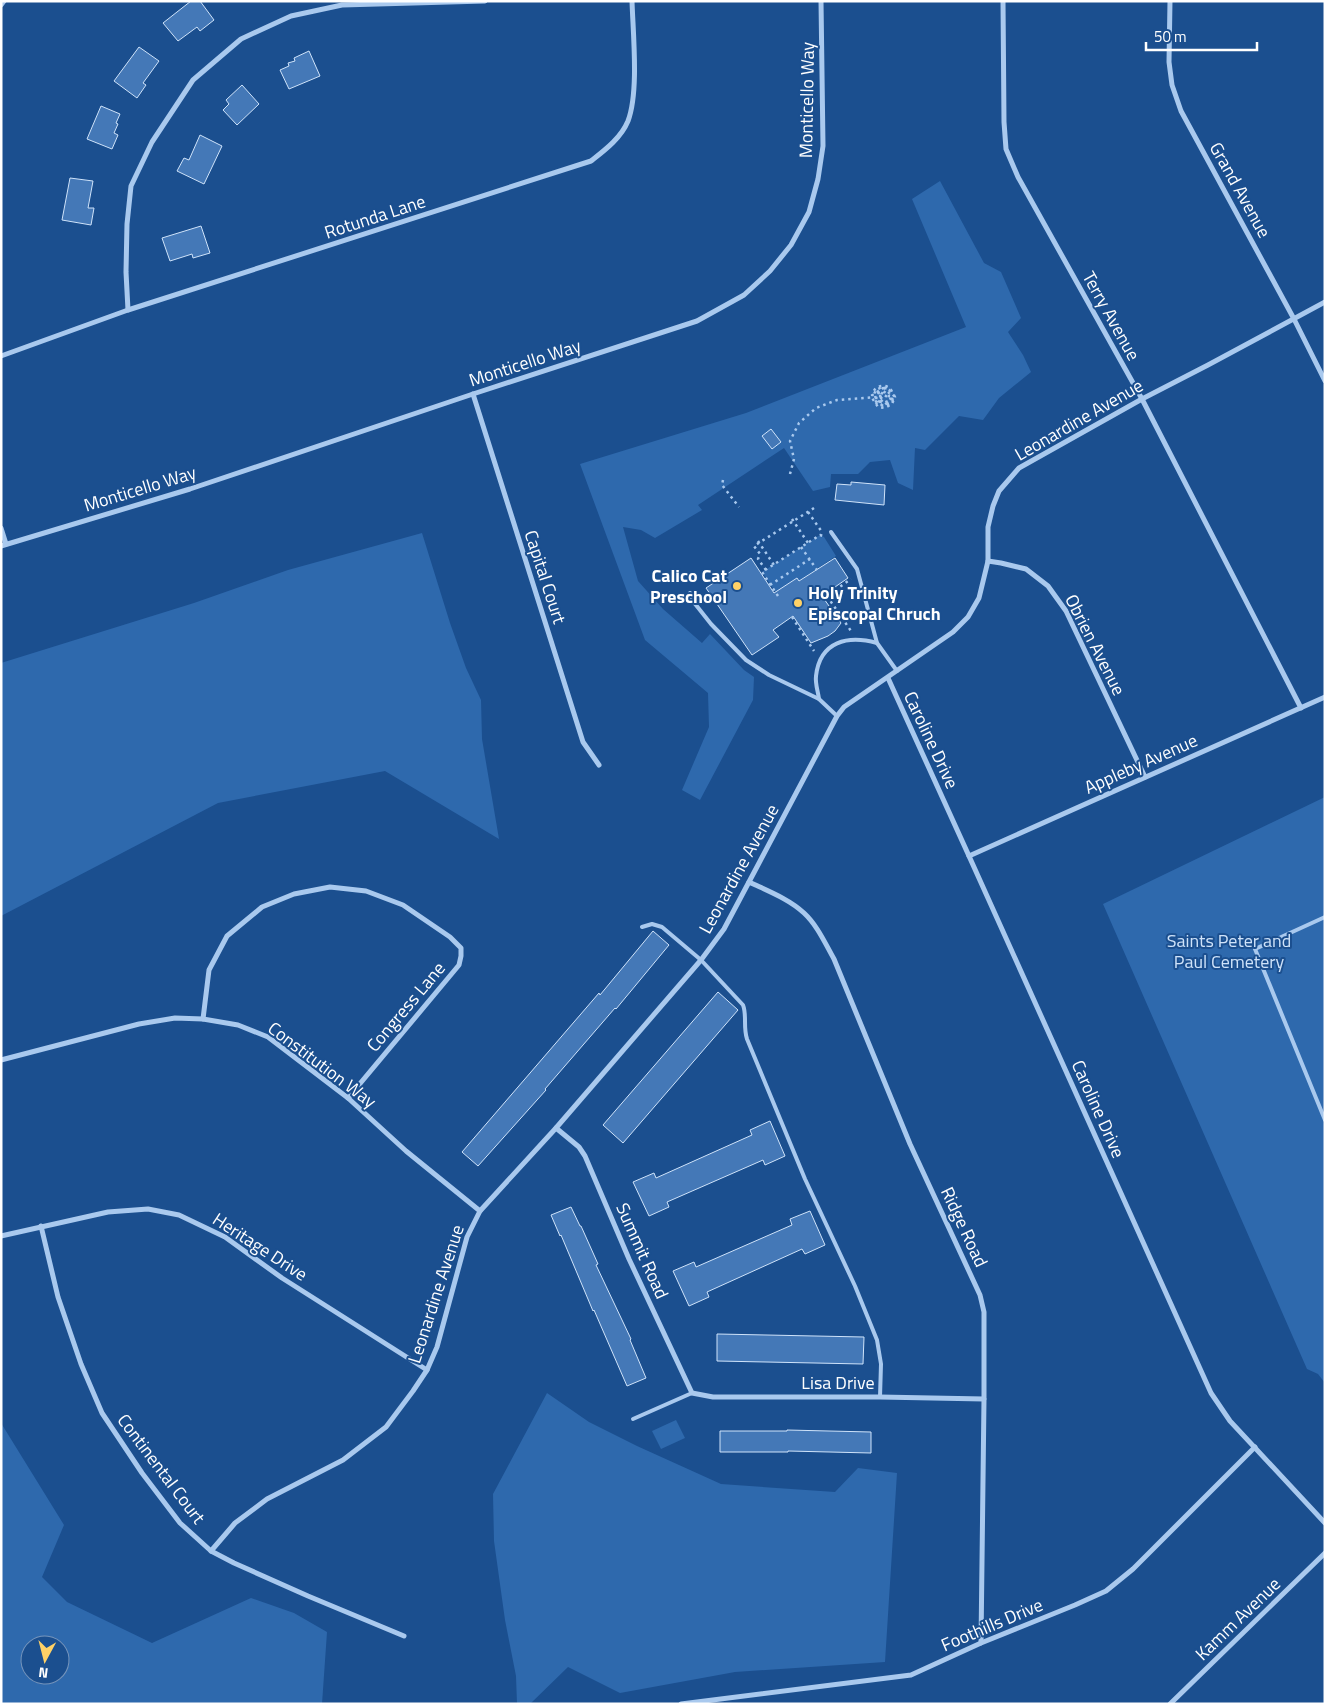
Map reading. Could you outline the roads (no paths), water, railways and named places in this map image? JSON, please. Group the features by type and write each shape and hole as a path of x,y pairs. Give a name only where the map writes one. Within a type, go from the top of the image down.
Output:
{"street":[{"path":"1,5 4,1"},
{"path":"128,310 126,224 131,186 152,142 193,80 241,39 290,16 342,5 485,1"},
{"name":"Rotunda Lane","path":"1,356 128,310 591,161 615,141 628,122 634,94 632,1"},
{"name":"Monticello Way","path":"1,528 4,545 190,489 697,321 744,295 770,271 791,245 808,212 818,179 823,146 821,1"},
{"name":"Terry Avenue","path":"1002,1 1006,149 1018,177 1142,399 1301,708"},
{"name":"Grand Avenue","path":"1170,1 1169,62 1172,85 1181,111 1294,319 1325,381"},
{"name":"Leonardine Avenue","path":"211,1551 234,1523 267,1499 343,1460 386,1427 413,1391 427,1370 437,1347 467,1236 480,1210 556,1128 701,960 724,929 844,707 953,632 968,617 979,598 988,561 988,527 993,506 1000,491 1019,468 1142,399 1325,302"},
{"name":"Capital Court","path":"472,394 583,742 600,765"},
{"name":"Obrien Avenue","path":"988,561 1001,562 1026,569 1048,586 1066,611 1145,778"},
{"name":"Caroline Drive","path":"888,678 1211,1393 1230,1420 1325,1523"},
{"name":"Appleby Avenue","path":"970,856 1325,697"},
{"name":"Ridge Road","path":"749,882 777,895 804,913 820,933 834,959 910,1144 980,1294 984,1312 981,1642"},
{"name":"Congress Lane","path":"203,1019 209,970 227,936 262,907 294,894 330,887 366,891 403,905 450,938 461,948 462,956 459,966 348,1098"},
{"name":"Constitution Way","path":"1,1060 139,1024 176,1018 203,1019 238,1025 268,1037 348,1098 406,1151 480,1210"},
{"name":"Summit Road","path":"556,1128 579,1147 585,1156 692,1393"},
{"name":"Heritage Drive","path":"1,1236 108,1212 148,1209 178,1214 225,1237 282,1278 427,1370"},
{"name":"Continental Court","path":"42,1226 58,1297 81,1364 102,1413 142,1473 180,1523 211,1551 234,1563 404,1636"},
{"name":"Lisa Drive","path":"692,1393 713,1396 984,1400"},
{"name":"Foothills Drive","path":"681,1704 911,1674 981,1642 1106,1592 1133,1569 1255,1447"},
{"name":"Kamm Avenue","path":"1170,1704 1325,1554"}],"lane":[{"path":"831,532 856,569 877,643 897,671"},
{"path":"690,593 692,600 711,624 746,660 769,675 819,699 838,716"},
{"path":"819,699 816,675 825,653 840,642 856,639 877,643"},
{"path":"1325,917 1255,949 1325,1120"},
{"path":"642,926 652,924 662,927 701,960 743,1004 745,1010 744,1031 747,1039 805,1179 856,1286 877,1340 881,1364 880,1397"},
{"path":"633,1418 692,1393"}],"place":[{"name":"Calico Cat Preschool","path":"737,586"},
{"name":"Holy Trinity Episcopal Chruch","path":"798,603"}],"park label":[{"name":"Saints Peter and Paul Cemetery","path":"1229,951"}]}
